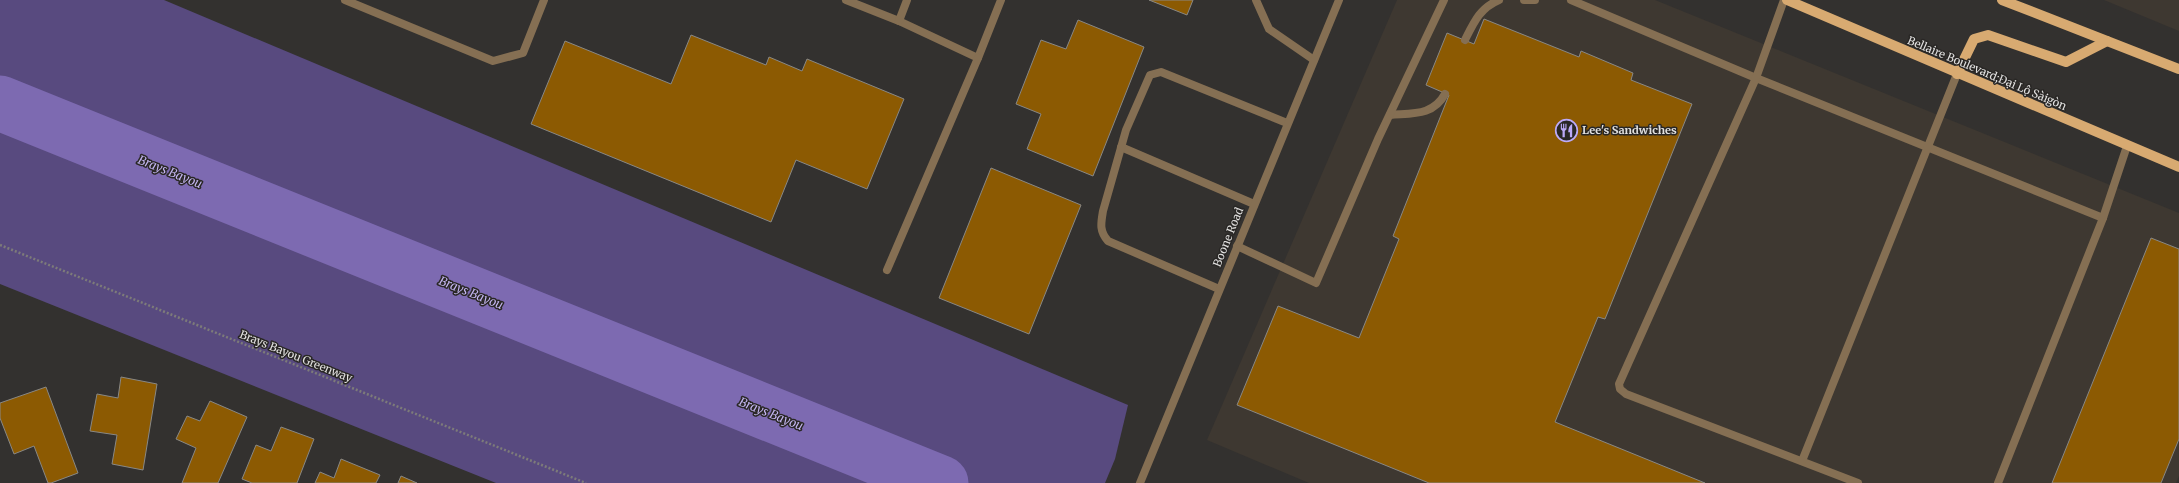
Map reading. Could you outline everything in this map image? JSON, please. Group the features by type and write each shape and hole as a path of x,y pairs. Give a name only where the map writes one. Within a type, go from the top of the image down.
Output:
{"main road":[{"name":"Bellaire Boulevard;Đại Lộ Sàigòn","path":"1785,0 2179,168"},
{"path":"2002,0 2179,69"},
{"path":"1957,74 1974,39 1988,35 2066,62 2107,41"}],"street":[{"path":"345,0 493,61 522,52 544,0"},
{"path":"846,0 899,21 978,58"},
{"path":"899,21 907,0"},
{"path":"887,270 978,58 1001,0"},
{"path":"1256,0 1269,29 1314,60"},
{"name":"Boone Road","path":"1140,483 1287,123 1339,0"},
{"path":"1237,246 1316,283 1390,114 1444,0"},
{"path":"1465,40 1478,14 1488,5 1499,0"},
{"path":"1524,0 1535,0"},
{"path":"1571,0 1756,78 2103,218"},
{"path":"1785,0 1756,78 1622,376 1620,389 1626,394 1858,483"},
{"path":"1219,289 1108,241 1102,234 1100,224 1103,210 1121,147 1150,75 1161,72 1287,123"},
{"path":"1802,461 1957,74"},
{"path":"1390,114 1426,112 1440,103 1445,94"},
{"path":"1998,483 2103,218 2127,146"},
{"path":"1121,147 1254,204"}],"path":[{"name":"Brays Bayou Greenway","path":"0,245 586,483"}],"shaded area":[{"path":"0,0 164,0 1128,405 1115,459 1105,483 496,483 0,284"},
{"path":"1397,0 1655,0 2179,213 2179,476 2176,483 1309,483 1207,440"},
{"path":"2104,0 2179,0 2179,31"}],"building":[{"path":"1149,0 1193,0 1187,15"},
{"path":"1484,19 1579,57 1581,51 1633,73 1631,80 1692,104 1605,319 1598,317 1555,422 1705,483 1429,483 1237,405 1278,306 1359,338 1399,239 1393,236 1449,95 1426,85 1447,33 1474,44"},
{"path":"1078,20 1144,47 1093,176 1027,149 1041,114 1016,104 1041,40 1066,49"},
{"path":"691,35 766,65 769,57 802,71 807,59 904,99 867,189 796,160 771,222 531,124 565,41 671,84"},
{"path":"991,168 1081,205 1029,334 939,298"},
{"path":"2151,238 2179,249 2179,439 2161,483 2052,483"},
{"path":"121,377 157,384 143,470 112,464 117,435 90,431 97,394 118,398"},
{"path":"46,387 78,473 51,483 48,483 34,446 14,454 0,418 0,403"},
{"path":"210,401 247,417 218,483 182,483 196,448 176,439 187,416 200,421"},
{"path":"281,427 314,439 297,483 252,483 242,479 256,445 271,451"},
{"path":"341,459 380,475 376,483 315,483 320,472 334,478"},
{"path":"401,476 417,483 398,483"}],"waterway":[{"name":"Brays Bayou","path":"0,103 941,483"}],"place":[{"name":"Lee's Sandwiches","path":"1567,130"}]}
